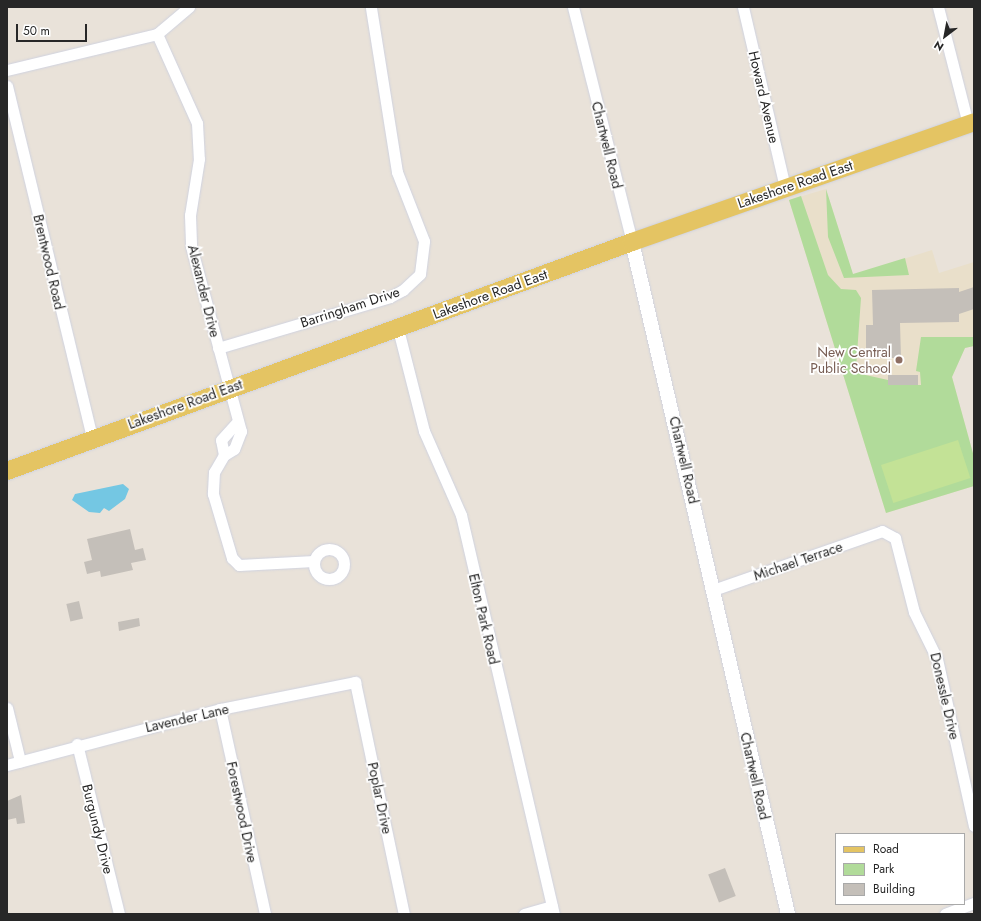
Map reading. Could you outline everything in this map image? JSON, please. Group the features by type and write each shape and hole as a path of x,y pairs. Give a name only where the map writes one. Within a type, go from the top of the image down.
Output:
{"main road":[{"name":"Lakeshore Road East","path":"7,471 92,438 398,329 632,242 785,187 971,123"}],"street":[{"path":"7,70 158,34 189,7"},
{"name":"Barringham Drive","path":"218,348 390,297 420,274 424,241 397,172 371,7"},
{"name":"Chartwell Road","path":"573,7 632,242 788,914"},
{"name":"Howard Avenue","path":"743,7 785,187"},
{"path":"938,7 971,123"},
{"name":"Alexander Drive","path":"158,34 197,123 199,159 190,215 192,246 241,431 234,448 224,455 214,472 213,494 232,558 239,565 314,561"},
{"name":"Brentwood Road","path":"7,86 92,438"},
{"name":"Elton Park Road","path":"398,329 424,431 461,515 553,910"},
{"name":"Michael Terrace","path":"713,590 882,531"},
{"name":"Donessle Drive","path":"882,531 895,538 914,612 935,653 974,826"},
{"name":"Lavender Lane","path":"7,765 77,744 220,709 355,682"},
{"name":"Poplar Drive","path":"355,682 404,914"},
{"path":"7,708 20,761"},
{"name":"Forestwood Drive","path":"220,709 264,914"},
{"name":"Burgundy Drive","path":"77,744 119,914"},
{"path":"945,914 974,904"},
{"path":"524,914 553,910"}],"shaded area":[{"name":"New Central Public School","path":"826,189 853,275 932,250 939,273 974,262 974,346 965,348 952,377 974,457 974,486 886,513 789,200"}],"green space":[{"path":"826,189 853,274 905,258 909,275 844,278 828,237"},
{"path":"801,196 828,275 841,289 856,290 861,298 856,368 861,374 888,380 889,385 921,385 920,372 916,371 921,337 974,337 974,346 965,348 952,377 974,457 974,486 886,513 789,200"},
{"path":"958,440 970,478 893,503 881,465"}],"water":[{"path":"123,484 129,489 125,499 109,511 104,508 100,513 89,512 72,500 75,494"}],"building":[{"path":"974,287 974,309 959,314 959,322 900,323 901,358 866,358 866,325 873,325 872,290 959,288 959,292"},
{"path":"888,375 918,375 918,385 888,385"},
{"path":"130,529 135,550 143,548 146,560 131,563 133,570 101,577 100,571 87,574 84,562 92,560 87,539"},
{"path":"79,601 83,619 70,621 66,604"},
{"path":"139,618 140,626 119,631 118,622"},
{"path":"21,795 25,823 17,824 16,818 7,820 7,801"},
{"path":"725,868 736,896 719,902 708,874"}],"place":[{"name":"New Central Public School","path":"899,360"}]}
